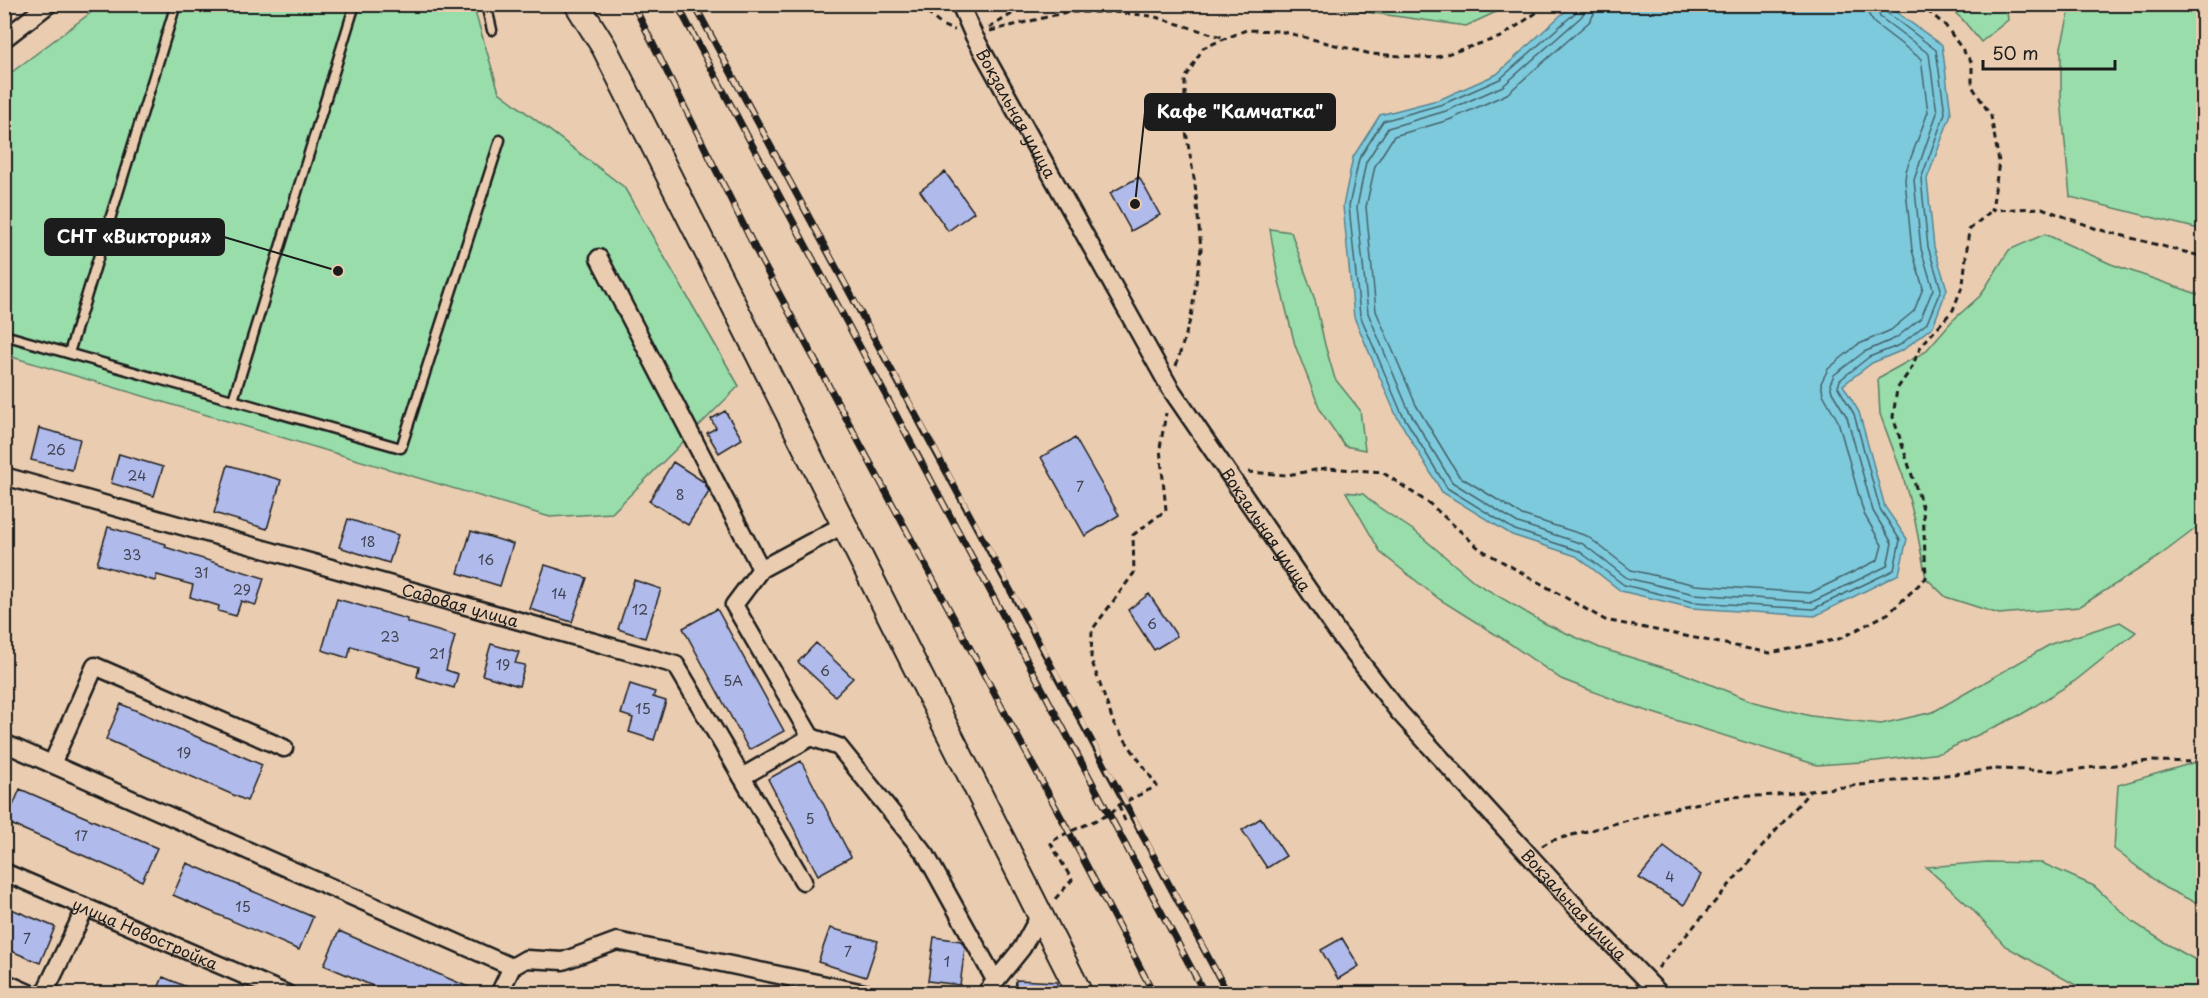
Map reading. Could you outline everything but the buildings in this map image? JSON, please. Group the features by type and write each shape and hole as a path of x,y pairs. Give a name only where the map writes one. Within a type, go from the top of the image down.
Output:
{"street":[{"path":"4,39 49,4"},
{"path":"577,4 604,47 1080,993"},
{"name":"Вокзальная улица","path":"960,4 974,36 1170,388 1338,633 1399,712 1528,854 1660,993"},
{"path":"599,258 761,569"},
{"name":"Садовая улица","path":"4,477 676,665 803,881"},
{"path":"845,524 761,569 734,605 811,737 839,747 926,855 990,987 1022,948 1041,913"},
{"path":"52,764 95,666 284,748"},
{"path":"742,777 811,737"},
{"path":"4,743 512,967"},
{"name":"улица Новостройка","path":"4,872 287,993"},
{"path":"44,993 86,907"},
{"path":"499,993 512,967 526,959 563,961 617,941 869,993"},
{"path":"4,982 31,993"}],"lane":[{"path":"69,353 176,4"},
{"path":"233,400 355,4"},
{"path":"486,4 492,30"},
{"path":"4,335 401,448 500,140"}],"path":[{"path":"921,4 931,17 948,29 974,36 1067,12 1113,12 1152,16 1225,38"},
{"path":"974,36 1028,4"},
{"path":"1041,913 1072,880 1050,842 1110,814 1119,805 1157,786 1114,724 1090,658 1092,630 1134,573 1133,535 1166,510 1160,448 1170,388 1191,317 1201,249 1195,184 1185,126 1185,79 1203,48 1246,30 1280,31 1371,54 1434,58 1501,37 1549,4"},
{"path":"1919,4 1945,25 1972,63 1972,86 1991,116 1999,162 1992,210"},
{"path":"1226,469 1287,475 1327,468 1382,471 1430,504 1480,549 1605,620 1770,653 1839,639 1889,613 1926,578 1923,509 1893,417 1897,389 1911,369 1921,346 1953,310 1963,284 1969,230 1992,210 2042,208 2097,229 2204,257"},
{"path":"1528,854 1550,841 1670,809 1730,797 1777,795 1995,769 2062,771 2149,761 2204,762"},
{"path":"1647,980 1810,791"},
{"path":"1119,805 1125,821"}],"green space":[{"path":"101,5 473,5 499,92 624,187 739,386 612,513 550,517 5,355 4,78"},
{"path":"1330,5 1511,5 1466,26 1337,8"},
{"path":"1946,5 2006,5 2008,20 1981,42 1962,19"},
{"path":"2071,5 2203,5 2203,230 2070,197 2061,99 2061,47"},
{"path":"1270,229 1291,232 1315,300 1335,379 1360,410 1365,450 1345,446 1321,412 1295,345 1278,277"},
{"path":"2045,234 2111,264 2203,296 2203,523 2154,560 2079,607 1999,614 1946,597 1926,578 1915,521 1903,476 1880,414 1878,378 1925,352 1952,321 1980,296 2009,250"},
{"path":"1346,492 1363,494 1416,532 1476,583 1546,624 1600,648 1682,673 1754,702 1811,716 1881,724 1933,712 2051,644 2120,622 2136,632 2075,681 2022,714 1940,753 1817,765 1628,705 1561,679 1439,599 1381,553"},
{"path":"2204,760 2203,906 2165,888 2114,849 2118,785"},
{"path":"1987,862 2042,863 2094,886 2133,922 2203,964 2203,993 2090,993 2005,946 1971,908 1926,867"}],"water":[{"path":"1576,4 1886,5 1942,45 1951,114 1927,179 1934,247 1947,289 1933,326 1903,350 1872,363 1843,385 1859,412 1885,507 1907,539 1899,574 1815,616 1692,608 1621,591 1576,556 1512,535 1442,492 1396,415 1354,317 1343,206 1353,157 1380,115 1441,99 1497,74 1562,14"}],"railway":[{"path":"633,4 761,260 1154,994"},
{"path":"677,4 1205,994"},
{"path":"694,4 1228,994"}],"place":[{"name":"Кафе \"Камчатка\"","path":"1135,204"},
{"name":"СНТ «Виктория»","path":"338,271"}]}
